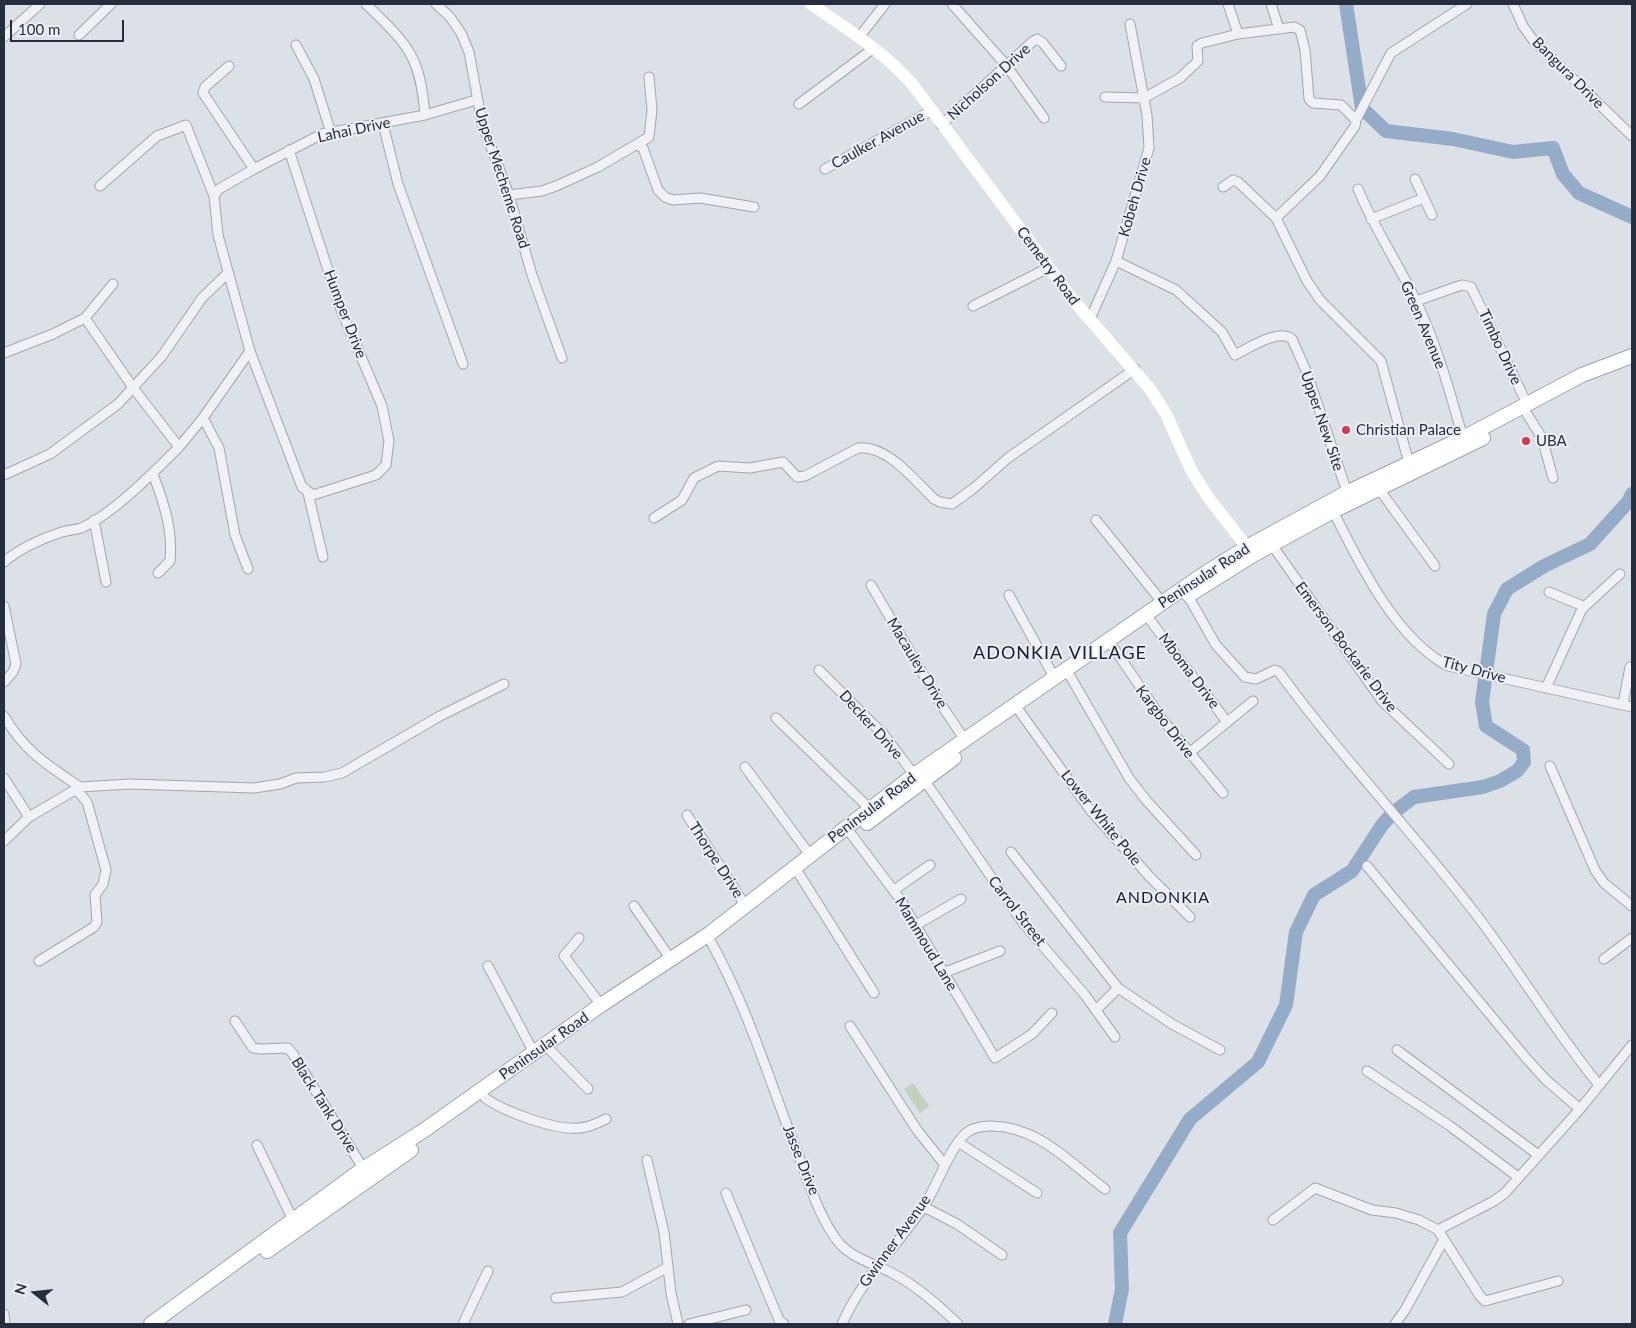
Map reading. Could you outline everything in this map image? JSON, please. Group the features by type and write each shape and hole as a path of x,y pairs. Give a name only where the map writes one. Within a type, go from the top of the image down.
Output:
{"main road":[{"name":"Peninsular Road","path":"164,1324 423,1131 601,1005 709,934 870,809 920,780 964,740 1162,602 1250,551 1349,498 1411,468 1465,448 1582,375 1632,356"},
{"name":"Peninsular Road","path":"151,1324 292,1220 485,1098 711,942 920,780 1150,620 1188,596 1250,551 1272,545 1333,511 1349,498 1379,489 1463,438 1586,382 1632,366"}],"street":[{"path":"4,36 40,4"},
{"path":"79,35 111,4"},
{"path":"366,4 400,38 413,56 422,87 425,115"},
{"name":"Upper Mecheme Road","path":"436,4 462,33 472,67 476,100 491,149 509,195 532,275 562,358"},
{"name":"Cemetry Road","path":"810,4 860,36 900,71 1048,268 1135,369 1166,414 1191,470 1208,497 1250,551"},
{"path":"860,36 884,4"},
{"path":"952,4 1006,65 1044,118"},
{"path":"1228,4 1238,34"},
{"path":"1272,4 1280,29"},
{"path":"1276,218 1320,176 1351,133 1357,117 1391,54 1467,4"},
{"name":"Bangura Drive","path":"1513,4 1532,40 1632,136"},
{"name":"Kobeh Drive","path":"1090,319 1116,261 1149,148 1144,98 1130,24"},
{"path":"1106,97 1144,98 1186,72 1198,60 1198,46 1202,43 1238,34 1294,27 1302,34 1309,99 1313,103 1340,105 1357,117"},
{"name":"Nicholson Drive","path":"941,125 1037,39 1043,43 1061,66"},
{"path":"296,45 314,79 331,133"},
{"path":"799,104 874,48"},
{"path":"229,66 205,87 204,93 254,169"},
{"path":"509,195 542,191 556,186 598,167 649,137 652,110 649,77"},
{"name":"Lahai Drive","path":"214,196 220,190 254,169 308,140 331,133 425,115 476,100"},
{"name":"Caulker Avenue","path":"825,169 931,112"},
{"path":"383,124 398,184 436,295 463,364"},
{"path":"100,186 157,136 186,125 214,196 218,235 250,352 302,487 308,493 323,557"},
{"path":"637,145 643,148 658,190 665,197 673,200 700,198 754,207"},
{"name":"Humper Drive","path":"289,150 340,306 385,416 389,452 386,465 376,475 321,493 308,493"},
{"path":"1415,179 1432,215"},
{"path":"1223,187 1233,180 1238,182 1276,218 1307,281 1320,300 1381,362 1411,468"},
{"name":"Green Avenue","path":"1358,189 1371,219 1416,300 1443,370 1463,438"},
{"path":"1371,219 1424,198"},
{"name":"Upper New Site","path":"1116,261 1176,290 1222,332 1235,355 1280,335 1288,336 1292,339 1307,373 1349,498"},
{"path":"973,306 1048,268"},
{"path":"4,475 50,454 118,404 134,389 162,356 202,298 228,274"},
{"path":"4,352 53,334 85,318 113,284"},
{"name":"Timbo Drive","path":"1416,300 1462,285 1473,290 1542,438 1553,478"},
{"path":"85,318 134,389 180,447"},
{"path":"4,562 15,553 37,542 80,528 94,520 153,474 180,447 250,352"},
{"path":"654,518 682,500 694,478 718,466 750,468 783,462 797,476 806,476 858,448 865,447 892,459 934,499 952,504 974,488 1008,458 1135,369"},
{"path":"203,418 219,448 236,535 248,569"},
{"path":"153,474 167,513 171,549 170,561 158,573"},
{"path":"1379,489 1435,566"},
{"name":"Tity Drive","path":"1333,511 1359,562 1380,597 1430,657 1448,666 1632,707"},
{"path":"94,520 106,582"},
{"path":"1096,520 1162,602"},
{"name":"Emerson Bockarie Drive","path":"1272,545 1382,701 1449,764"},
{"path":"1546,688 1583,606 1620,574"},
{"name":"Macauley Drive","path":"870,585 964,740"},
{"path":"1549,592 1583,606"},
{"path":"1009,595 1054,677"},
{"path":"1188,596 1216,645 1245,677 1256,679 1275,670 1279,672 1323,731 1474,913 1523,979 1574,1055 1599,1085"},
{"path":"4,606 16,664 13,672 4,682"},
{"name":"Mboma Drive","path":"1150,620 1227,722"},
{"name":"Kargbo Drive","path":"1113,647 1136,684 1188,754 1223,793"},
{"path":"1622,704 1630,667"},
{"name":"Decker Drive","path":"819,670 884,735 920,780"},
{"path":"1070,676 1129,778 1146,800 1196,854"},
{"path":"4,841 30,817 78,788 130,784 254,788 280,784 296,778 333,775 355,766 440,716 504,684"},
{"path":"1188,754 1253,701"},
{"name":"Lower White Pole","path":"1020,712 1092,811 1148,876 1190,917"},
{"path":"4,716 31,752 46,766 78,788 87,802 106,870 103,884 95,895 97,922 94,927 38,961"},
{"path":"776,718 870,809"},
{"path":"1550,766 1595,870 1604,883 1632,906"},
{"path":"745,767 810,854"},
{"path":"4,778 30,817"},
{"name":"Carrol Street","path":"920,780 1023,922 1096,1010 1115,1037"},
{"name":"Thorpe Drive","path":"687,815 745,905"},
{"name":"Mammoud Lane","path":"851,834 894,890 995,1058 1032,1034 1052,1013"},
{"path":"1011,852 1118,988 1172,1024 1220,1050"},
{"path":"894,890 930,865"},
{"path":"1367,866 1526,1058 1546,1080 1580,1109"},
{"path":"799,874 874,994"},
{"path":"916,926 961,898"},
{"path":"634,906 670,958"},
{"path":"578,938 564,956 601,1005"},
{"path":"1604,959 1632,938"},
{"name":"Jasse Drive","path":"711,942 735,991 812,1191 828,1226 850,1253 891,1273 916,1288 958,1324"},
{"path":"943,973 1000,952"},
{"path":"488,966 534,1053"},
{"path":"1096,1010 1118,988"},
{"name":"Black Tank Drive","path":"235,1021 253,1048 260,1050 288,1048 367,1173"},
{"path":"850,1026 917,1130 945,1165"},
{"path":"1438,1230 1494,1201 1580,1109 1632,1044"},
{"path":"1397,1050 1537,1154"},
{"path":"551,1051 588,1089"},
{"path":"1367,1071 1450,1126 1518,1177"},
{"path":"485,1098 500,1108 528,1119 554,1124 578,1128 606,1119"},
{"name":"Gwinner Avenue","path":"842,1324 858,1293 876,1267 924,1207 945,1165 958,1142 965,1134 984,1126 1007,1127 1025,1132 1040,1139 1105,1189"},
{"path":"958,1142 1037,1193"},
{"path":"257,1145 292,1220"},
{"path":"647,1160 664,1232 678,1324"},
{"path":"1273,1220 1314,1188 1372,1210 1419,1220 1438,1230 1480,1296 1485,1300 1558,1281"},
{"path":"726,1192 779,1320 784,1324"},
{"path":"924,1207 956,1224 1002,1254"},
{"path":"1394,1324 1406,1310 1444,1241"},
{"path":"556,1298 622,1292 668,1267"},
{"path":"463,1324 488,1271"},
{"path":"689,1324 746,1310"},
{"path":"4,1314 5,1324"}],"green space":[{"path":"913,1083 929,1106 920,1113 904,1089"}],"waterway":[{"path":"1346,4 1362,108 1386,131 1453,139 1513,152 1553,148 1563,174 1579,193 1632,217"},
{"path":"1398,809 1414,797 1483,787 1500,781 1517,771 1524,762 1523,750 1486,726 1482,702 1494,614 1507,589 1544,566 1590,544 1628,502 1632,494"},
{"path":"1115,1324 1122,1289 1120,1233 1190,1119 1258,1062 1286,1005 1296,932 1314,895 1352,871 1382,825 1392,814"}],"place":[{"name":"Christian Palace","path":"1346,430"},
{"name":"UBA","path":"1526,441"}],"district":[{"name":"ADONKIA VILLAGE","path":"1060,653"},
{"name":"ANDONKIA","path":"1163,898"}]}
